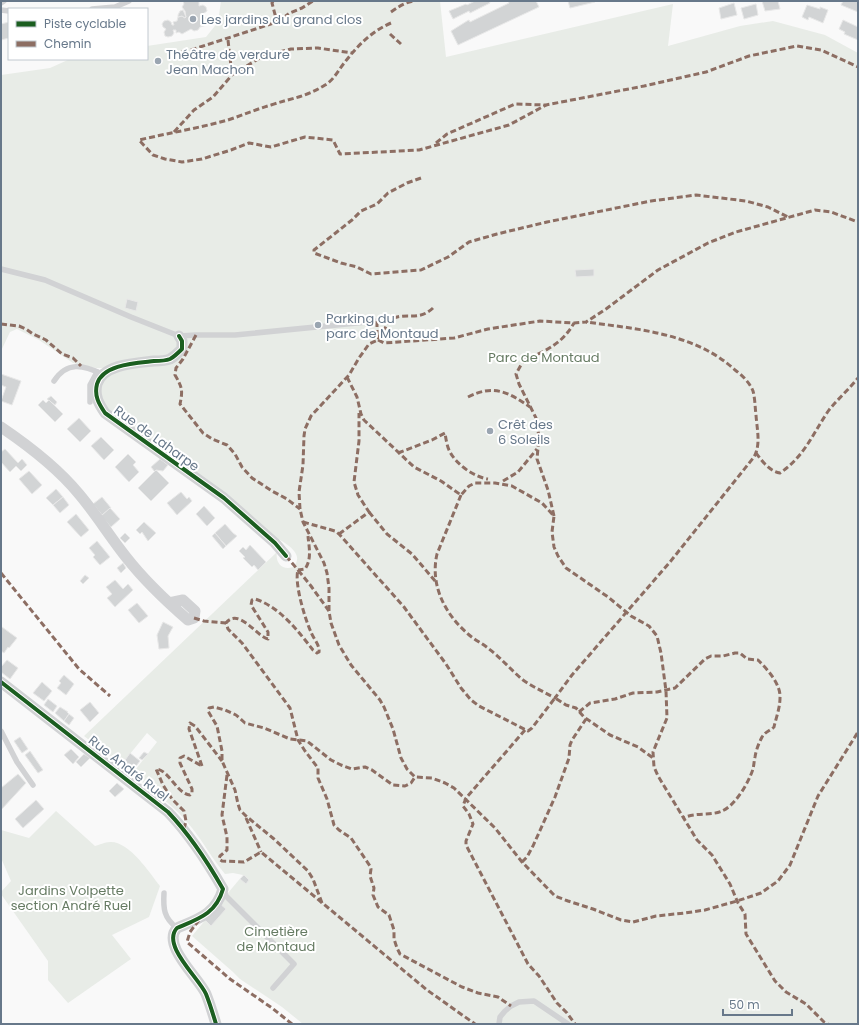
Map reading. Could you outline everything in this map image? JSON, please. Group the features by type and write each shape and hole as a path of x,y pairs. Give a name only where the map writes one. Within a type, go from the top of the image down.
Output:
{"street":[{"path":"99,373 138,363 168,360 182,349 182,341 179,336"},
{"name":"Rue de Laharpe","path":"99,373 96,392 98,402 105,413 224,498 275,543 286,556"},
{"path":"1,427 29,446 80,494 127,558 169,603"},
{"name":"Rue André Ruel","path":"1,682 168,812 184,828 223,889"},
{"path":"216,1024 206,994 183,961 172,936 177,928 206,915 221,897 223,889"}],"lane":[{"path":"104,8 115,7 129,1"},
{"path":"1,269 45,280 179,336 235,335 377,321"},
{"path":"54,381 64,370 70,367 81,366 99,373 90,385 90,402"},
{"path":"1,732 17,762 32,785"},
{"path":"223,889 226,896 294,964 273,988"},
{"path":"164,893 163,905 165,913 170,922 177,928"},
{"path":"499,1024 500,1017 505,1010 511,1006 519,1002 534,1001 568,1024"}],"green space":[{"name":"Parc de Montaud","path":"221,1 440,1 446,57 673,4 668,46 740,26 773,21 825,35 858,53 858,1024 303,1024 282,1007 240,979 192,936 243,875 233,873 225,874 186,820 132,774 157,742 147,733 121,765 84,736 277,552 278,562 286,568 293,567 297,562 297,557 295,552 286,544 271,535 105,406 100,391 106,368 96,368 73,363 39,340 17,329 10,332 1,351 1,75 50,68 68,60 148,60 148,46 206,37 218,22"},
{"name":"Jardins Volpette section André Ruel","path":"56,811 95,846 110,842 124,846 138,858 160,886 149,917 112,935 131,959 68,1003 48,980 48,961 1,894 1,892 11,881 1,858 1,830 29,838"}],"building":[{"name":"Les jardins du grand clos","path":"183,1 199,1 199,6 203,5 206,7 207,11 203,14 209,22 207,25 200,27 198,30 194,31 191,29 182,34 179,32 176,33 176,30 173,30 174,33 172,36 165,36 164,32 166,29 162,24 164,21 168,20 172,25 174,25 173,22 177,21 178,17 186,17 185,11 182,7 184,4"},
{"path":"475,1 489,1 490,3 470,13 469,11 453,19 449,11"},
{"path":"508,1 536,1 539,7 458,45 451,31 469,20 470,22 509,3"},
{"path":"568,1 595,1 595,2 570,8"},
{"path":"762,1 778,1 780,9 765,11"},
{"path":"843,1 858,1 858,12 841,5"},
{"path":"734,3 737,15 721,19 719,8"},
{"path":"756,4 758,15 744,19 741,8"},
{"path":"807,5 828,10 823,23 809,17 808,20 802,17"},
{"path":"183,10 186,17 178,17 180,11"},
{"path":"843,20 858,27 858,40 844,34 845,32 839,29"},
{"path":"8,22 8,38 1,40 1,24"},
{"path":"594,269 594,276 576,277 575,270"},
{"path":"127,299 138,302 136,311 125,308"},
{"path":"1,374 21,381 12,405 1,401 6,387 1,385"},
{"path":"51,396 57,402 55,405 47,399"},
{"path":"43,400 46,403 49,400 63,414 55,422 38,405"},
{"path":"79,418 91,431 80,442 67,429"},
{"path":"101,437 114,450 104,460 91,446"},
{"path":"5,449 18,463 22,459 27,465 21,471 16,466 10,472 1,462 1,452"},
{"path":"128,454 136,462 133,465 139,472 129,482 115,467"},
{"path":"160,459 168,465 163,471 156,470 155,472 151,467"},
{"path":"156,470 169,483 151,501 138,488"},
{"path":"29,471 42,485 32,494 19,479"},
{"path":"56,489 63,497 53,505 46,498"},
{"path":"181,492 187,499 189,497 192,501 177,515 167,503"},
{"path":"63,497 69,505 60,513 53,505"},
{"path":"102,497 111,508 102,515 93,504"},
{"path":"204,506 215,518 207,526 196,514"},
{"path":"110,508 120,519 111,527 101,516"},
{"path":"76,514 89,530 81,537 67,522"},
{"path":"144,522 156,533 148,541 142,532 140,534 136,530"},
{"path":"225,524 237,536 226,546 215,533"},
{"path":"125,533 130,538 125,543 120,538"},
{"path":"215,533 226,546 223,549 212,536"},
{"path":"97,541 110,557 100,565 93,557 95,555 89,548"},
{"path":"250,545 266,562 258,570 254,565 252,567 243,558 245,557 239,551 243,547 246,550"},
{"path":"123,563 126,568 121,573 117,568"},
{"path":"85,575 89,578 83,584 80,581"},
{"path":"115,580 123,589 128,584 133,590 115,607 107,598 112,594 106,587"},
{"path":"137,603 148,616 139,623 128,610"},
{"path":"163,622 173,627 168,636 169,648 159,649 157,635"},
{"path":"2,627 17,638 4,653 1,651"},
{"path":"7,660 18,668 10,679 1,672 1,667"},
{"path":"64,675 74,684 66,695 57,688 61,683 59,681"},
{"path":"42,682 52,691 44,701 33,693"},
{"path":"48,699 57,706 53,712 44,705"},
{"path":"90,702 99,713 90,722 80,710"},
{"path":"60,707 69,714 64,721 55,713"},
{"path":"69,714 74,718 69,725 64,721"},
{"path":"20,737 28,749 22,753 14,741"},
{"path":"71,749 79,757 73,764 64,755"},
{"path":"30,751 43,770 38,773 25,755"},
{"path":"144,752 148,754 142,760 139,758"},
{"path":"130,753 140,761 133,770 123,763"},
{"path":"84,754 90,758 81,767 76,762"},
{"path":"18,774 26,783 1,810 1,788"},
{"path":"117,783 124,789 115,797 109,791"},
{"path":"36,800 44,809 23,828 15,819"},
{"path":"244,875 249,880 246,884 240,879"},
{"path":"219,903 226,909 211,926 205,920"}],"marked path":[{"path":"273,1 272,3 277,22"},
{"path":"173,53 191,50 277,22 290,13 313,1"},
{"path":"391,12 401,5 413,1"},
{"path":"391,23 378,30 360,44 331,80 312,92 260,108 228,120 139,140 153,155 182,162 202,159 249,143 271,147 305,137 333,140 340,154 419,150 509,125 546,105"},
{"path":"390,34 401,44"},
{"path":"228,40 232,75"},
{"path":"436,143 447,134 515,104 546,105 644,86 706,72 749,56 797,46 821,50 858,67"},
{"path":"174,132 194,110 213,97 232,75 263,56 291,49 318,48 352,53"},
{"path":"421,178 407,183 388,193 377,204 361,211 314,250 314,253 357,267 371,274 421,270 448,257 469,242 497,234 547,222 651,201 696,195 746,201 768,207 788,217"},
{"path":"378,340 384,343 454,338 488,329 540,321 574,323 586,322 658,270 708,243 736,232 815,210 831,212 858,222"},
{"path":"433,308 422,315 400,316 388,321 378,340 369,344 349,375 311,416 305,429 303,465 299,492 300,509 303,522 324,563 327,573 329,588 329,611 331,623 339,645 351,665 380,700 393,729 401,758 407,769 415,777 432,778 454,788 495,828 522,862 555,896 621,920 633,922 656,916 705,910 737,901 761,893 778,881 790,865 818,796 858,732"},
{"path":"377,321 377,339"},
{"path":"461,495 437,554 435,565 437,587 441,597 452,616 469,635 486,647 523,680 555,698 572,675 670,562 754,457 758,442 755,400 752,388 738,372 719,358 684,340 625,327 586,322"},
{"path":"554,516 548,490 537,459 539,437 536,418 519,384 516,374 525,360 553,346 564,336 574,323"},
{"path":"1,324 19,326 26,329 46,340 62,354 73,358 81,366"},
{"path":"196,335 183,359 176,368 175,375 181,389 180,404 203,433 212,439 227,445 235,454 242,467 252,478 287,499 300,509"},
{"path":"347,377 357,397 364,420 414,467 441,481 461,495 469,486 475,483 495,483 512,486 542,503 554,516 552,532 554,547 566,568 608,597 631,616 649,626 657,636 661,653 666,691 667,718 653,752 654,767 697,840 712,855 730,884 738,903 745,914 746,934 775,981 786,992 806,1004 824,1022 828,1024"},
{"path":"756,453 769,468 780,473 802,452 829,410 858,378"},
{"path":"468,397 477,393 493,390 515,397 530,407"},
{"path":"339,534 369,512 358,495 354,482 359,441 359,413"},
{"path":"398,453 432,440 445,433 449,450 461,466 477,476 488,479"},
{"path":"503,481 518,472 537,449"},
{"path":"369,512 387,534 412,554 436,582"},
{"path":"303,522 335,531 339,534 404,607 446,664 461,688 471,700 479,706 528,731 555,698 566,705 576,708 584,717 610,735 638,747 653,758"},
{"path":"286,556 298,570 305,569 309,561 308,536"},
{"path":"329,611 298,570 297,576 303,610 319,652 317,653 313,650 288,620 272,608 255,599 252,600 251,605 268,632 268,639 248,624 236,618 231,619 226,623 228,629 242,643 290,708 298,740 318,768 318,778 327,799 334,825 351,838 370,866 370,876 374,888 373,895 378,907 389,915 394,930 394,939 400,954 462,987 478,993 498,997 511,1006"},
{"path":"1,573 79,669 110,696"},
{"path":"194,618 204,621 226,623"},
{"path":"579,712 590,703 615,699 633,693 657,692 675,688 705,659 711,656 723,656 740,653 747,659 758,660 773,677 780,693 774,727 762,737 756,752 751,774 745,787 732,804 722,811 683,818"},
{"path":"322,903 313,879 308,871 240,810 235,790 222,761 222,751 217,726 208,711 209,708 214,707 225,710 236,715 245,723 264,728 290,739 307,741 331,760 352,769 365,767 372,770 393,785 405,786 411,783 415,777"},
{"path":"522,862 527,857 533,846 555,797 569,758 572,740 586,719"},
{"path":"202,766 189,729 190,723 195,726 222,761"},
{"path":"525,730 466,798 463,806 469,814 473,824 466,841 466,845 528,964 539,976 557,1003 575,1024"},
{"path":"184,829 186,821 184,811 172,799 163,785 156,769 165,773 181,791 190,795 192,793 192,789 180,763 180,758 184,756 202,766"},
{"path":"227,775 222,815 227,837 227,850 220,856 219,859 222,861 244,862 261,852 427,990 475,1024"},
{"path":"246,818 261,852"},
{"path":"199,920 190,932 187,942 230,979 272,1008 292,1024"}],"cycle path":[{"path":"179,336 182,341 182,349 170,359 164,361 130,364 113,368 100,377 96,388 99,403 105,413 224,498 275,543 286,556"},
{"path":"1,682 168,812 191,839 211,868 223,889 220,897 211,910 199,918 177,928 173,935 177,952 206,994 216,1024"}],"place":[{"name":"Les jardins du grand clos","path":"193,19"},
{"name":"Théâtre de verdure Jean Machon","path":"158,61"},
{"name":"Parking du parc de Montaud","path":"318,325"},
{"name":"Crêt des 6 Soleils","path":"490,431"}],"park label":[{"name":"Cimetière de Montaud","path":"276,938"}]}
